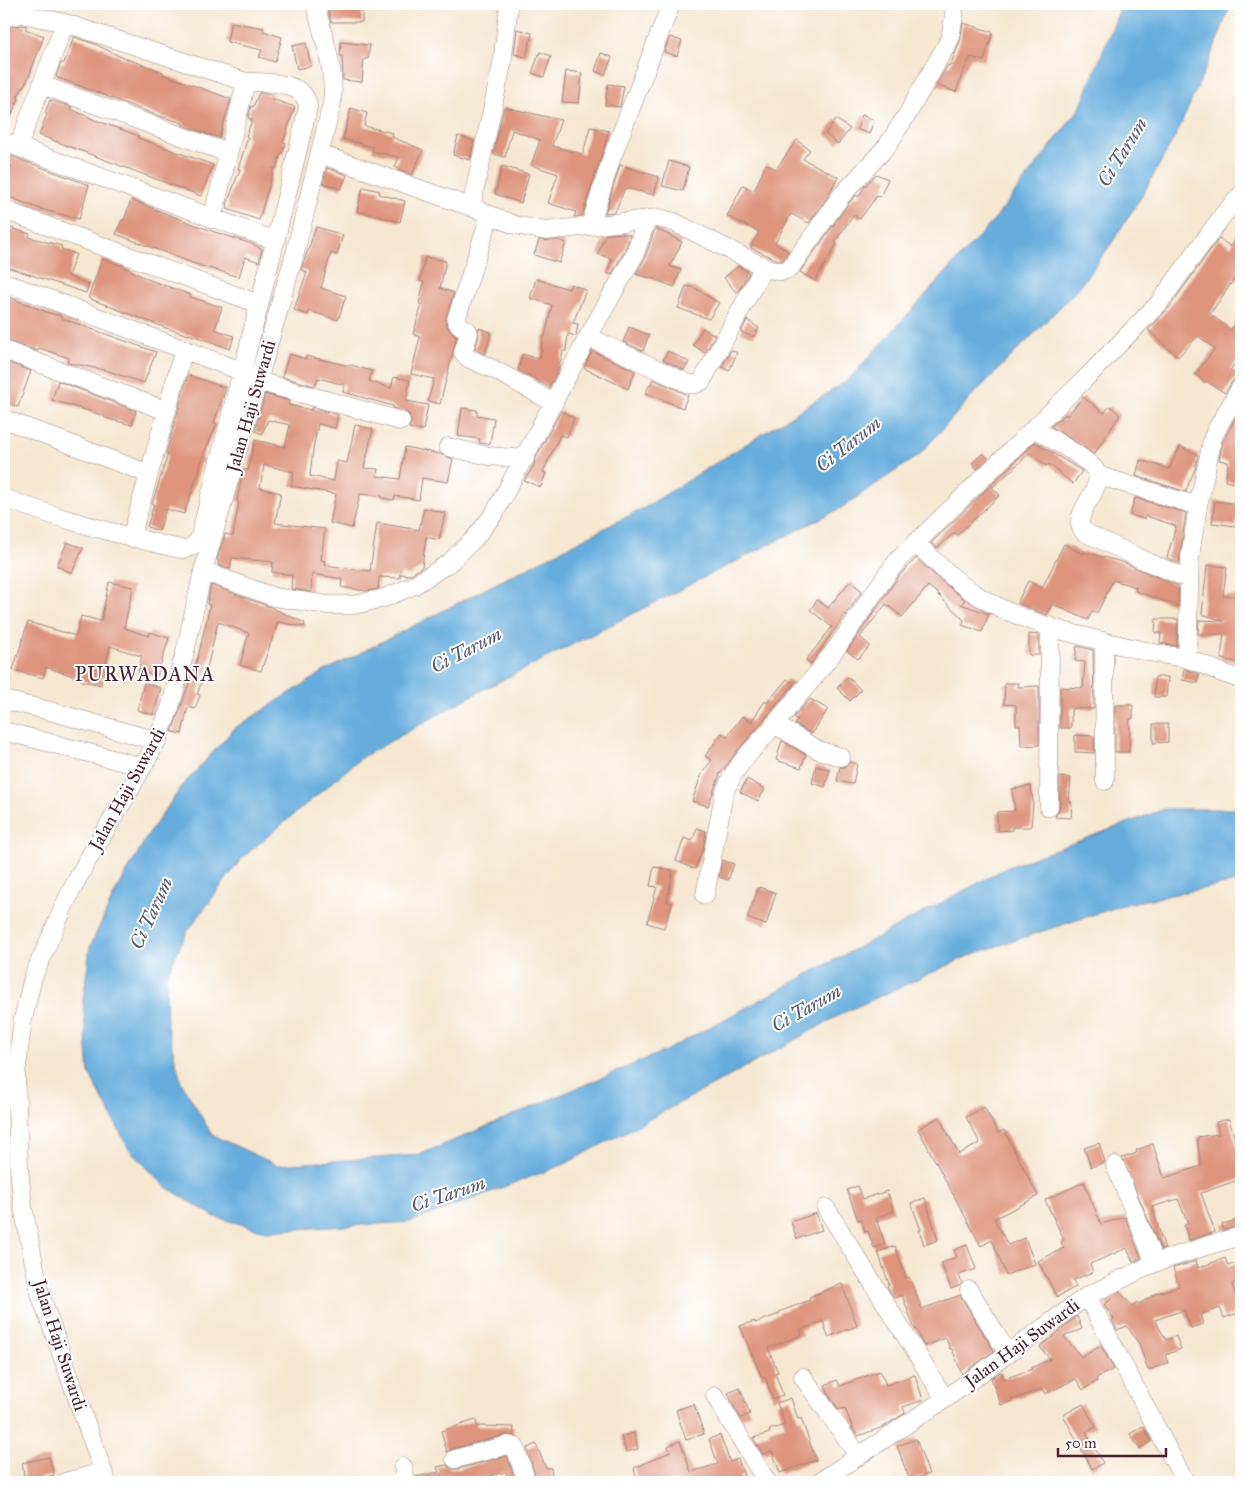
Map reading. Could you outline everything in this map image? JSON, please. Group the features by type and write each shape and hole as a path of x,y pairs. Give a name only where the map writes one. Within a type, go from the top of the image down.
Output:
{"street":[{"name":"Jalan Haji Suwardi","path":"105,1477 40,1294 23,1207 19,1168 16,1074 27,999 42,954 87,861 157,741 178,681 203,571 295,253 332,103 333,77 315,4"},
{"path":"471,207 502,64 509,4"},
{"path":"590,226 612,157 671,4"},
{"path":"320,154 471,207 515,226 546,231 658,218 674,222 764,267 777,272 785,272 790,268 841,196 887,146 908,113 950,39 954,4"},
{"path":"4,18 10,15 22,14 66,23 246,82 272,83 299,90 308,101 276,241 199,540 186,550 131,538 27,507 4,498"},
{"path":"66,23 42,85 11,145 276,241"},
{"path":"212,219 246,82"},
{"path":"42,85 228,153"},
{"path":"705,895 719,819 729,781 738,766 835,650 880,582 899,560 1035,429 1158,303 1223,215 1241,195"},
{"path":"4,210 259,304"},
{"path":"490,215 456,320 459,326 469,333 463,352 468,358 495,370 554,403"},
{"path":"203,571 274,597 337,605 354,605 384,598 413,586 449,563 474,540 494,514 525,459 588,337 634,256 647,220"},
{"path":"588,337 689,384 696,384 702,381 764,267"},
{"path":"4,282 241,371"},
{"path":"131,538 184,349"},
{"path":"4,350 167,411"},
{"path":"257,381 401,421"},
{"path":"1187,659 1190,556 1198,506 1213,437 1241,387"},
{"path":"4,419 149,474"},
{"path":"1035,429 1084,460 1095,470 1097,475 1095,486 1080,519 1080,529 1150,563 1189,579"},
{"path":"448,447 489,456 525,459"},
{"path":"1097,475 1198,506"},
{"path":"916,543 961,584 997,606 1050,626 1104,642 1187,659 1241,679"},
{"path":"1049,807 1050,626"},
{"path":"1104,642 1105,781"},
{"path":"4,700 157,741"},
{"path":"774,724 818,750 841,757"},
{"path":"4,731 143,767"},
{"path":"1115,1165 1155,1263"},
{"path":"826,1208 945,1399"},
{"name":"Jalan Haji Suwardi","path":"819,1482 945,1399 1088,1296 1155,1263 1241,1236"},
{"path":"969,1290 1008,1354"},
{"path":"1088,1296 1185,1482"},
{"path":"803,1377 858,1455"},
{"path":"715,1396 767,1482"},
{"path":"454,1459 508,1446 515,1447 527,1482"},
{"path":"65,1482 105,1477"}],"water":[{"name":"Ci Tarum","path":"1122,4 1231,4 1211,56 1178,131 1143,194 1111,244 1077,290 974,394 919,455 841,508 471,696 361,758 242,858 187,932 166,976 167,1027 181,1082 212,1135 277,1165 419,1155 667,1050 1006,868 1165,809 1241,809 1241,881 1126,904 973,954 845,1012 565,1164 410,1222 265,1231 215,1217 166,1187 129,1149 89,1073 83,1001 90,947 114,895 148,835 182,786 235,728 323,672 644,508 847,381 994,220 1080,108"}],"building":[{"path":"362,4 362,22 331,22 327,5"},
{"path":"231,22 264,28 263,31 282,37 275,62 259,57 262,50 227,42"},
{"path":"963,23 993,32 984,61 971,57 962,74 956,92 936,85 948,65 950,66 960,41"},
{"path":"27,26 25,29 44,36 28,79 17,97 19,98 4,132 4,35 6,36 10,27"},
{"path":"517,29 532,33 526,57 514,54"},
{"path":"74,37 163,72 162,74 231,99 219,138 56,77 61,63 64,63"},
{"path":"670,37 682,41 677,56 664,52"},
{"path":"341,42 370,45 368,59 364,59 362,82 343,80 342,56 340,56"},
{"path":"306,43 311,66 297,69 292,46"},
{"path":"540,52 551,56 544,77 532,73"},
{"path":"601,53 612,57 605,75 595,71"},
{"path":"566,71 582,73 579,103 562,102"},
{"path":"608,84 624,86 620,107 605,105"},
{"path":"259,93 273,95 272,99 295,107 283,142 286,143 276,169 274,168 259,220 227,209 227,204 240,169 238,169 248,137 246,136 252,120 248,118 251,106 253,107"},
{"path":"50,100 72,107 71,109 95,120 139,136 138,138 213,165 201,196 39,135"},
{"path":"504,107 561,120 552,146 583,154 590,127 609,131 582,216 574,217 576,212 548,203 558,174 531,165 540,140 512,130 505,157 493,154"},
{"path":"351,108 367,113 364,126 393,133 392,137 423,150 412,175 395,167 399,157 372,151 373,147 343,139"},
{"path":"862,115 874,120 869,134 857,129"},
{"path":"836,119 850,129 838,144 825,134"},
{"path":"458,136 474,141 470,160 453,155"},
{"path":"797,140 810,150 803,159 838,177 828,196 809,223 791,214 775,243 789,252 783,260 778,260 751,248 759,232 727,216 743,185 754,191 766,164 776,169"},
{"path":"8,155 89,185 79,219 40,209 4,195 4,188 12,166 5,163"},
{"path":"669,161 689,167 683,191 662,186"},
{"path":"620,165 659,177 654,195 625,188 615,212 605,213"},
{"path":"502,166 529,174 521,203 495,194"},
{"path":"327,168 347,175 341,189 323,183"},
{"path":"876,174 888,179 880,197 877,196 860,219 853,215 835,242 837,244 815,281 800,272 849,203 856,195 859,197 864,187"},
{"path":"363,187 380,191 379,194 405,201 400,222 357,211"},
{"path":"131,200 209,230 252,244 262,249 259,262 245,257 239,277 195,264 116,234 122,220 124,220"},
{"path":"4,226 30,234 29,237 62,246 61,249 76,254 68,276 89,285 86,293 4,266"},
{"path":"316,227 343,235 337,255 331,253 321,288 346,296 338,320 309,311 308,315 294,310 307,272 301,270"},
{"path":"1241,228 1241,282 1235,278 1210,314 1231,330 1241,314 1241,357 1230,370 1238,376 1225,393 1206,381 1205,383 1195,374 1215,349 1198,336 1178,357 1148,330 1168,309 1219,238 1231,247"},
{"path":"655,229 682,242 670,266 681,270 674,287 636,274 644,260"},
{"path":"622,233 630,235 624,252 611,275 607,273 612,259 598,254 605,235"},
{"path":"539,240 559,240 566,243 559,263 534,255"},
{"path":"425,257 446,261 440,288 454,293 446,317 446,324 450,331 457,336 440,404 428,401 434,379 411,374 420,337 413,334 422,305 419,304 424,282 420,281"},
{"path":"102,259 123,266 147,279 191,295 190,297 222,307 215,329 234,336 230,349 166,328 88,298"},
{"path":"738,266 749,273 738,292 736,292 724,278"},
{"path":"536,279 569,289 571,284 586,290 573,323 578,324 576,336 568,334 566,351 563,351 558,370 549,387 518,370 522,354 540,359 543,337 545,337 552,305 530,298"},
{"path":"686,286 695,288 719,303 709,319 678,308"},
{"path":"4,295 61,316 61,318 156,352 144,383 105,370 69,363 67,362 69,358 39,348 38,351 4,340"},
{"path":"747,320 759,328 754,336 741,332"},
{"path":"629,327 649,335 643,351 623,342"},
{"path":"478,328 491,332 485,354 475,349 479,336"},
{"path":"703,328 715,335 705,353 693,345"},
{"path":"731,350 737,353 729,371 722,367"},
{"path":"592,351 635,371 628,389 584,368"},
{"path":"668,351 689,362 684,370 663,360"},
{"path":"289,354 306,359 306,356 351,365 372,371 369,381 391,388 394,377 410,380 406,401 428,405 423,430 409,428 411,423 409,414 393,408 393,406 343,392 345,385 318,378 315,386 282,377"},
{"path":"4,361 31,371 18,407 4,402"},
{"path":"188,375 226,388 214,423 217,424 205,449 184,514 166,509 159,531 147,527"},
{"path":"653,379 688,395 683,408 645,393"},
{"path":"58,381 136,411 132,425 52,400"},
{"path":"265,394 289,401 288,405 311,410 312,407 338,415 335,428 318,424 310,476 334,481 337,461 347,463 355,425 373,429 364,468 378,469 377,476 400,479 405,447 440,454 453,459 448,482 422,478 419,500 395,496 394,500 382,498 382,496 360,494 352,528 330,523 336,494 291,486 294,472 264,465 260,488 281,493 275,523 325,529 321,560 325,561 324,565 370,571 377,523 419,530 424,508 445,513 439,540 426,537 422,567 410,575 400,574 400,578 379,577 378,589 366,591 341,587 342,579 312,574 311,592 291,589 292,575 272,572 273,562 232,558 230,569 218,565 219,561 217,560 225,534 233,536 243,470 248,470 255,440 285,447 290,425 268,420 262,434 255,431"},
{"path":"1083,397 1104,413 1110,406 1120,415 1094,454 1051,426 1065,414 1067,416"},
{"path":"462,408 477,410 477,415 494,418 490,444 479,443 480,439 458,436"},
{"path":"561,411 574,418 567,437 560,435 543,472 546,473 541,487 524,481 534,465 535,459"},
{"path":"1235,419 1241,422 1241,472 1239,484 1225,481 1228,462 1219,460 1223,441"},
{"path":"1035,442 1082,471 1073,484 1049,464 1046,466 1030,453 993,487 991,485"},
{"path":"1180,446 1198,455 1195,469 1186,490 1187,492 1136,476 1140,460 1169,469"},
{"path":"983,453 988,458 977,469 972,463"},
{"path":"990,486 1000,495 957,535 955,532 937,548 931,543"},
{"path":"1135,498 1186,513 1179,563 1167,558 1176,526 1146,516 1144,519 1130,515"},
{"path":"1215,501 1239,504 1236,526 1212,523"},
{"path":"67,542 83,548 72,573 57,566"},
{"path":"1064,544 1083,554 1084,552 1122,562 1178,586 1178,606 1135,591 1136,587 1113,580 1097,613 1092,611 1088,620 1052,604 1047,615 1017,603 1028,581 1042,588"},
{"path":"916,558 965,600 961,604 989,614 982,632 962,625 964,620 938,595 941,596 928,586 902,617 886,604 860,637 870,646 858,659 847,651 899,576"},
{"path":"1207,565 1227,567 1223,596 1241,596 1241,663 1221,659 1224,634 1198,634 1199,620 1224,621 1202,614"},
{"path":"850,581 862,591 811,664 806,660 832,627 810,610 817,600 828,608"},
{"path":"109,582 133,587 124,628 149,636 150,632 169,638 157,676 138,671 142,656 110,646 101,685 82,681 82,679 46,667 43,678 13,670 28,622 76,636 81,616 101,621"},
{"path":"211,585 270,607 305,623 304,627 278,622 261,671 240,665 249,633 218,622 207,668 197,694 200,695 195,709 188,707 182,734 172,732 198,657 210,605 207,604"},
{"path":"1156,619 1178,619 1177,646 1160,643 1161,633 1155,633"},
{"path":"1029,634 1039,635 1039,655 1029,655"},
{"path":"1077,646 1093,650 1094,709 1073,708 1071,710 1071,728 1060,728 1060,687 1083,688 1085,662 1075,661"},
{"path":"1184,669 1199,674 1198,683 1182,680"},
{"path":"848,677 861,690 850,701 837,688"},
{"path":"1155,677 1168,677 1166,697 1154,697"},
{"path":"787,679 794,684 720,774 708,806 692,801 702,773 712,760 705,756 722,733 727,737 742,716 751,722 765,701 767,703"},
{"path":"144,683 161,688 153,715 137,710"},
{"path":"1005,683 1019,683 1018,687 1039,686 1039,745 1021,746 1020,725 1016,725 1016,705 1004,704"},
{"path":"810,699 828,709 812,734 795,724 798,720 794,717"},
{"path":"1115,705 1133,705 1133,719 1130,719 1129,752 1115,752"},
{"path":"1153,724 1168,724 1168,742 1153,743"},
{"path":"1075,735 1094,736 1094,753 1075,752"},
{"path":"782,741 806,755 801,768 776,760"},
{"path":"850,762 857,764 853,784 837,781 840,767 844,767"},
{"path":"816,766 830,770 825,787 812,783"},
{"path":"1060,777 1071,778 1069,802 1072,802 1071,818 1055,817 1060,807"},
{"path":"747,779 765,789 758,801 740,792"},
{"path":"1031,786 1033,802 1031,827 1012,827 1012,830 998,831 997,812 1015,811 1012,789"},
{"path":"697,828 706,831 703,849 695,869 676,861 684,838 692,841"},
{"path":"722,860 734,864 728,880 719,877"},
{"path":"654,867 673,870 667,901 672,903 664,928 647,923 657,887 650,886"},
{"path":"759,887 776,893 766,925 747,918"},
{"path":"984,1107 998,1133 1004,1130 1038,1196 994,1219 1008,1245 1025,1238 1035,1264 1006,1275 992,1240 981,1246 918,1129 939,1117 959,1154 980,1143 966,1117"},
{"path":"1229,1119 1237,1147 1241,1145 1241,1179 1201,1193 1215,1232 1189,1240 1184,1225 1188,1224 1178,1199 1152,1207 1165,1249 1161,1250 1122,1158 1137,1153 1136,1150 1153,1144 1164,1178 1201,1166 1197,1137 1219,1134 1216,1122"},
{"path":"1099,1143 1105,1162 1091,1167 1084,1148"},
{"path":"1084,1182 1101,1224 1125,1217 1141,1258 1133,1262 1127,1248 1090,1264 1093,1272 1073,1280 1076,1287 1057,1297 1038,1261 1064,1248 1061,1242 1064,1240 1045,1200"},
{"path":"858,1186 863,1199 887,1191 894,1211 876,1218 885,1244 874,1248 868,1231 865,1232 861,1219 858,1220 847,1190"},
{"path":"925,1198 938,1240 924,1245 919,1230 921,1230 911,1203"},
{"path":"816,1213 822,1230 797,1239 791,1222"},
{"path":"1241,1219 1241,1226 1223,1230 1222,1224"},
{"path":"967,1245 976,1269 959,1275 962,1283 951,1289 941,1263 957,1257 954,1250"},
{"path":"895,1246 906,1278 909,1277 922,1309 960,1295 994,1351 962,1374 946,1338 924,1346 915,1330 902,1295 894,1298 887,1286 889,1284 878,1252"},
{"path":"1225,1258 1228,1266 1241,1261 1241,1280 1232,1284 1241,1312 1224,1318 1220,1308 1200,1315 1203,1324 1191,1328 1184,1310 1155,1320 1166,1340 1176,1336 1181,1349 1165,1355 1168,1363 1148,1370 1139,1344 1127,1326 1117,1330 1112,1320 1114,1319 1104,1305 1120,1292 1132,1306 1137,1302 1139,1304 1155,1294 1179,1286 1173,1268 1196,1261 1198,1268"},
{"path":"842,1284 857,1326 828,1337 823,1321 800,1330 802,1335 768,1348 778,1372 775,1373 783,1395 773,1399 765,1377 762,1378 740,1326 755,1321 755,1323 779,1314 779,1312 810,1300 809,1297"},
{"path":"1077,1316 1082,1329 1064,1336 1081,1357 1101,1346 1114,1369 1096,1378 1097,1381 1083,1390 1076,1379 1045,1394 1042,1389 1001,1405 991,1378 1001,1372 1004,1379 1032,1369 1050,1359 1040,1347"},
{"path":"880,1371 886,1385 915,1375 923,1400 903,1407 905,1413 883,1427 858,1436 853,1429 845,1408 839,1410 828,1394 825,1385 837,1380 840,1386"},
{"path":"740,1388 750,1414 741,1418 728,1393"},
{"path":"791,1398 798,1419 801,1418 816,1460 780,1473 772,1451 763,1454 753,1438 770,1433 769,1430 785,1425 777,1403"},
{"path":"694,1404 704,1434 686,1440 676,1410"},
{"path":"1083,1404 1096,1427 1086,1432 1103,1463 1092,1469 1063,1415"},
{"path":"476,1420 477,1426 514,1427 513,1436 505,1435 447,1452 441,1431"},
{"path":"1143,1426 1151,1441 1140,1449 1130,1434"},
{"path":"634,1433 638,1449 626,1452 621,1436"},
{"path":"720,1435 730,1462 738,1459 744,1475 740,1477 742,1482 637,1482 634,1468 670,1452 668,1446 680,1441 691,1472 718,1464 709,1439"},
{"path":"916,1439 929,1474 910,1481 897,1446"},
{"path":"536,1444 546,1468 551,1468 553,1482 537,1482 527,1448"},
{"path":"507,1456 516,1482 508,1482 506,1472 462,1482 416,1482 416,1477 439,1472 437,1467 446,1465 452,1469 458,1469"},
{"path":"49,1457 54,1475 25,1482 22,1463"}],"district":[{"name":"PURWADANA","path":"145,674"}]}
